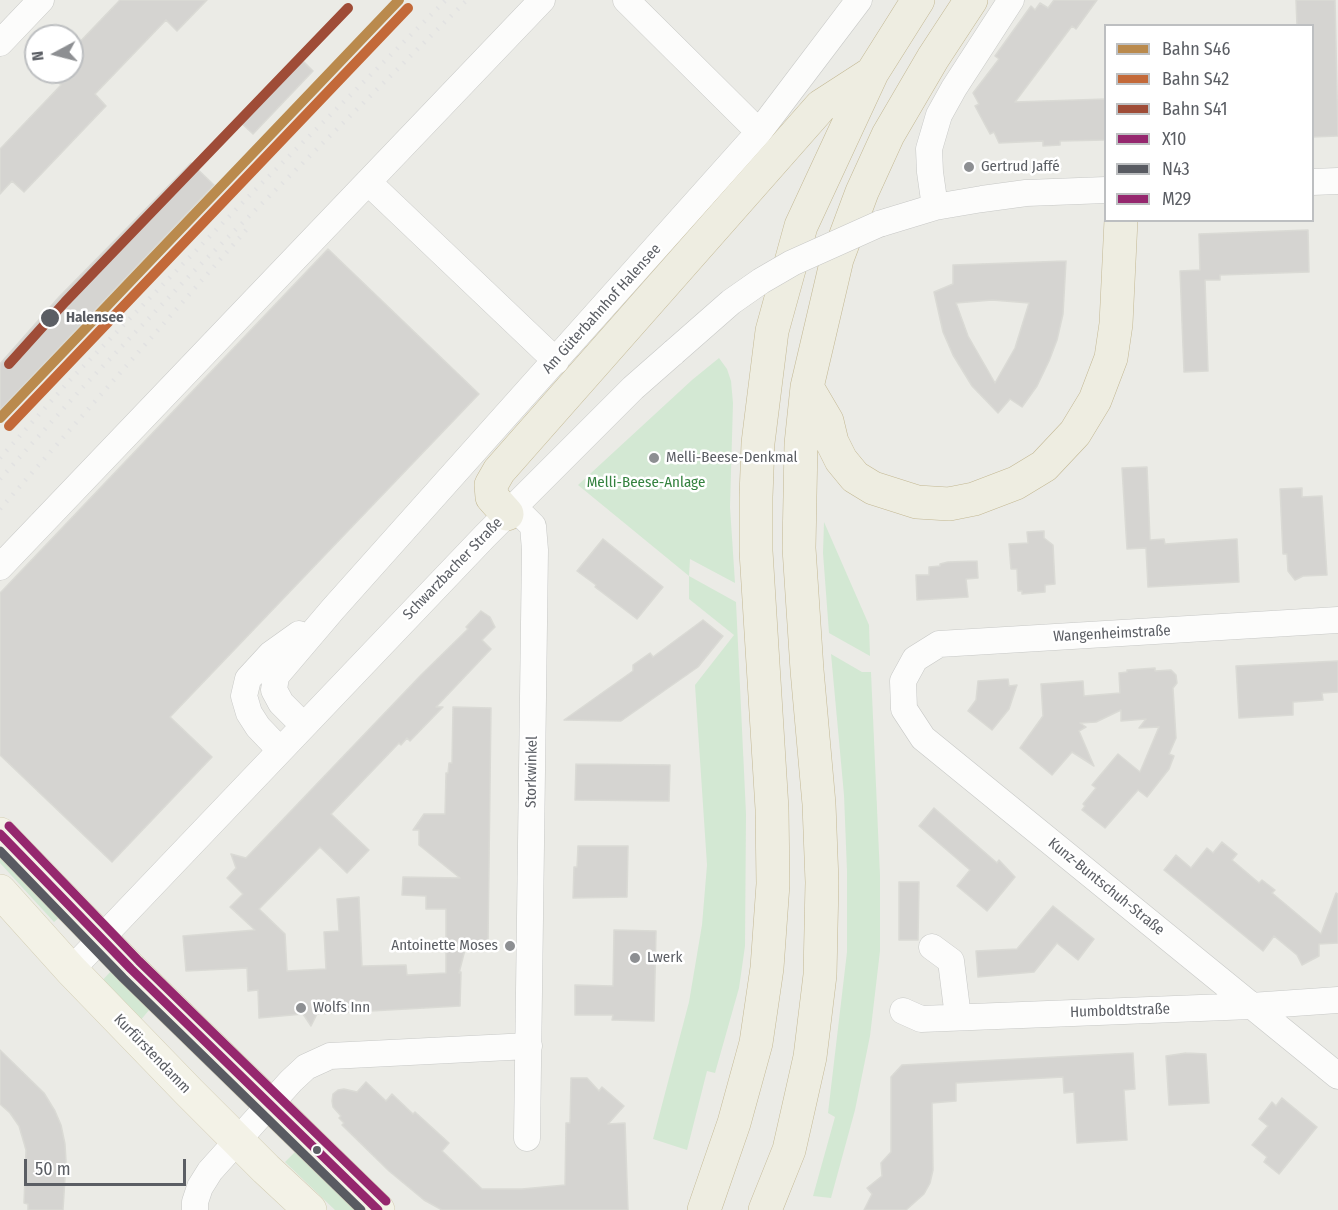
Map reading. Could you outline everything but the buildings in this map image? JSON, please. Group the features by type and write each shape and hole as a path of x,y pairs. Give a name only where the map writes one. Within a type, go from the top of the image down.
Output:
{"highway":[{"path":"704,1210 734,1124 756,1043 767,968 773,884 772,809 756,551 756,497 759,431 770,342 801,226 872,73 918,0"},
{"path":"765,1210 789,1150 810,1057 820,975 822,882 819,804 799,548 801,444 807,387 837,259 862,192 888,135 933,58 971,0"},
{"path":"511,510 492,497 491,485 499,471 821,106 872,73"},
{"path":"807,387 827,421 832,442 841,460 855,477 873,488 917,502 949,504 974,499 1016,483 1044,466 1075,433 1095,400 1111,358 1120,261 1121,222"}],"main road":[{"path":"0,834 131,969 378,1210"},
{"name":"Kurfürstendamm","path":"3,902 237,1141 310,1210"}],"street":[{"path":"0,43 41,0"},
{"path":"0,567 542,0"},
{"path":"626,0 759,132"},
{"name":"Am Güterbahnhof Halensee","path":"303,725 281,703 274,690 276,676 333,609 759,132 859,0"},
{"path":"935,207 929,149 939,115 1011,0"},
{"path":"1314,182 1338,181"},
{"path":"368,182 556,361"},
{"name":"Schwarzbacher Straße","path":"71,970 511,510 633,388 731,302 792,263 879,224 935,207 1026,193 1104,190"},
{"name":"Storkwinkel","path":"511,510 533,526 536,550 527,1138"},
{"name":"Am Güterbahnhof Halensee","path":"279,750 258,727 249,713 244,696 248,679 271,654 333,609"},
{"name":"Wangenheimstraße","path":"903,681 915,659 939,644 1338,620"},
{"name":"Kunz-Buntschuh-Straße","path":"903,681 904,709 923,738 1338,1076"},
{"path":"932,947 951,961 958,1017"},
{"name":"Humboldtstraße","path":"903,1011 921,1019 1251,1006 1338,1000"},
{"path":"195,1210 200,1188 210,1171 306,1067 330,1056 529,1046"}],"green space":[{"name":"Melli-Beese-Anlage","path":"719,358 727,369 731,381 733,403 730,507 735,583 690,559 689,576 578,485"},
{"path":"824,522 869,625 870,656 829,633 823,553"},
{"path":"689,576 736,602 746,814 745,946 739,988 715,1073 707,1071 687,1150 653,1139 689,1002 702,925 707,865 695,685 734,635 689,599"},
{"path":"831,654 862,672 871,672 880,876 880,951 870,1036 855,1110 831,1198 813,1196 835,1117 828,1113 847,952 844,795"},
{"path":"0,855 61,916 54,922 0,863"},
{"path":"111,971 150,1009 139,1022 100,983"},
{"path":"296,1151 358,1210 335,1210 285,1162"}],"railway":[{"path":"0,458 71,379 251,194 446,0"},
{"path":"0,479 83,387 194,271 467,0"},
{"path":"0,509 248,228"}],"rail line":[{"name":"S46","path":"0,418 399,0"},
{"name":"S41","path":"9,364 65,302 348,8"},
{"name":"S42","path":"9,426 408,8"}],"transit line":[{"name":"M29","path":"9,826 139,961 386,1201"},
{"name":"X10","path":"0,834 131,969 378,1210"},
{"name":"N43","path":"0,851 123,978 361,1210"}],"place":[{"name":"Gertrud Jaffé","path":"969,167"},
{"name":"Halensee","path":"50,318"},
{"name":"Melli-Beese-Denkmal","path":"654,458"},
{"name":"Antoinette Moses","path":"510,946"},
{"name":"Lwerk","path":"635,958"},
{"name":"Wolfs Inn","path":"301,1008"}]}
